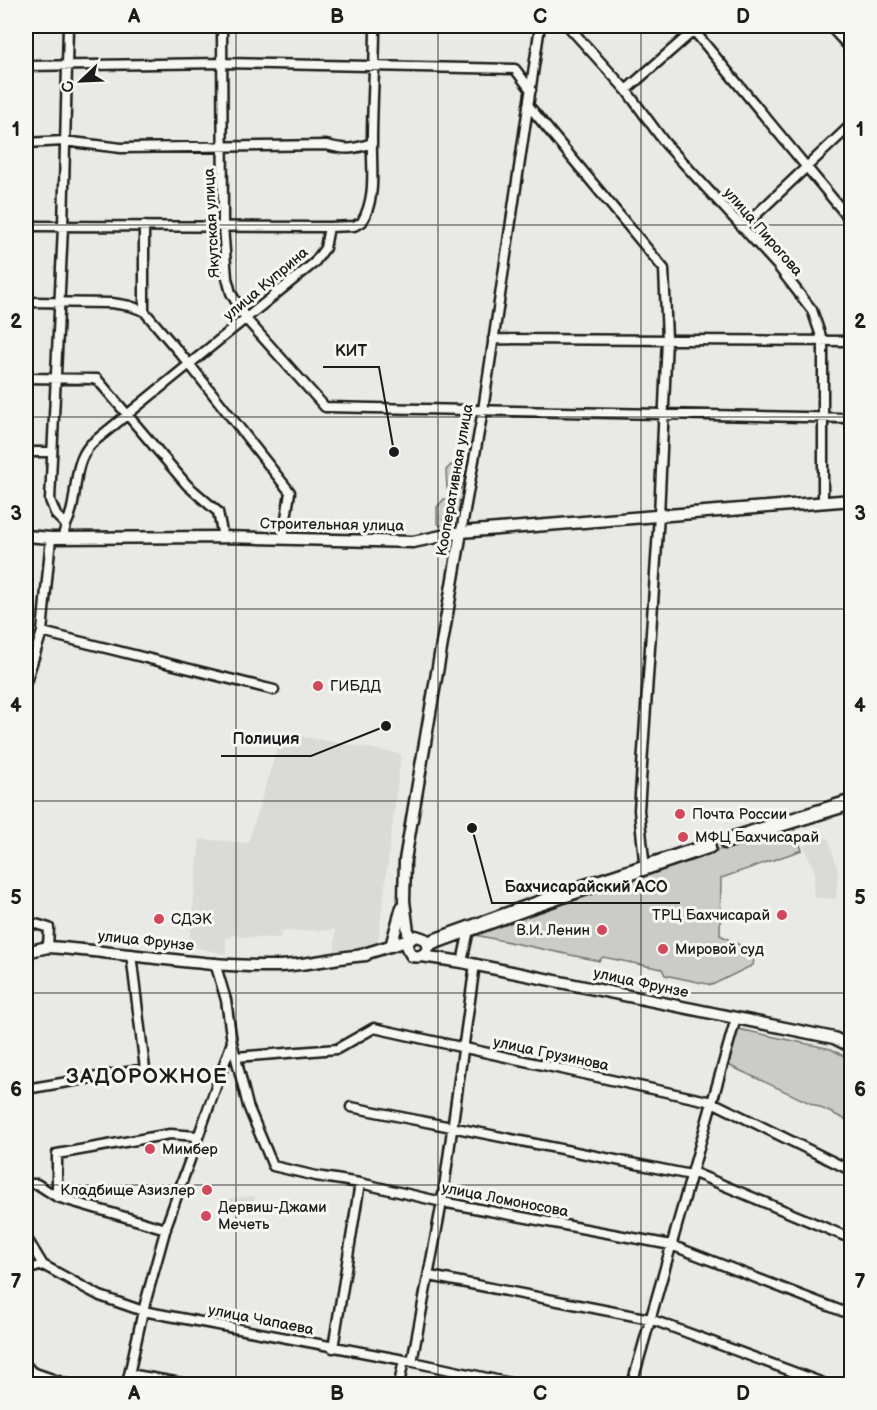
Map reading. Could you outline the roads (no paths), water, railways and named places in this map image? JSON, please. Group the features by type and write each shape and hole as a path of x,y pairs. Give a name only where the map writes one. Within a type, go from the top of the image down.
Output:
{"main road":[{"name":"Строительная улица","path":"26,536 51,538 63,536 223,537 413,542 461,532 852,500"},
{"name":"Кооперативная улица","path":"420,946 404,901 405,860 461,532"},
{"path":"391,946 404,901"},
{"path":"361,955 391,946 420,946"},
{"name":"улица Фрунзе","path":"26,952 48,947 215,963 276,966 310,964 420,946 462,962 834,1038 852,1047"}],"street":[{"path":"66,525 56,515 50,500 63,227 68,26"},
{"name":"Якутская улица","path":"222,26 223,226 227,278 233,299 246,319 325,407 852,418"},
{"path":"26,226 329,227 358,225 364,218 374,171 372,143 375,26"},
{"name":"Кооперативная улица","path":"461,532 483,410 540,26"},
{"name":"улица Пирогова","path":"568,26 626,90 665,143 777,265 812,310 824,342 823,502"},
{"path":"830,26 852,50"},
{"path":"626,90 694,27 805,168 852,222"},
{"path":"26,66 222,63 515,69 531,90"},
{"path":"528,105 664,268 667,339 664,414 639,810 645,868"},
{"path":"742,228 852,124"},
{"path":"26,143 64,141 121,148 326,144 346,150 372,143"},
{"path":"144,226 144,311"},
{"name":"улица Куприна","path":"63,536 71,515 80,458 91,444 314,263 324,248 329,227"},
{"path":"26,302 112,303 144,311 291,492 283,539"},
{"path":"493,339 852,341"},
{"path":"26,378 97,379 187,485 218,513 223,537"},
{"path":"26,452 52,452"},
{"path":"26,682 42,632 51,538"},
{"path":"42,632 274,690"},
{"path":"852,800 724,839 725,844 852,805"},
{"path":"420,946 433,945 469,929 710,843 711,848"},
{"path":"26,921 49,928 48,947"},
{"path":"462,962 469,929"},
{"path":"26,1089 145,1069 131,954"},
{"name":"улица Ломоносова","path":"215,963 226,1000 232,1042 248,1106 273,1166 442,1202 671,1245 852,1315"},
{"path":"399,1384 408,1361 430,1276 475,964"},
{"path":"632,1384 736,1018"},
{"name":"улица Грузинова","path":"236,1057 337,1049 374,1028 712,1102 852,1171"},
{"path":"127,1384 143,1311 166,1229 232,1042"},
{"path":"351,1107 691,1173 852,1239"},
{"path":"57,1197 57,1154 170,1134 197,1136"},
{"path":"333,1348 360,1183"},
{"path":"26,1184 37,1184 57,1197 166,1229"},
{"path":"26,1237 43,1265 26,1270"},
{"name":"улица Чапаева","path":"43,1265 100,1296 143,1311 408,1361 515,1384"},
{"path":"430,1276 650,1319 826,1384"},
{"path":"26,1365 33,1372 67,1384"},
{"path":"26,1380 33,1372"},
{"path":"129,1374 187,1384"}],"place":[{"name":"КИТ","path":"394,452"},
{"name":"ГИБДД","path":"318,686"},
{"name":"Полиция","path":"386,726"},
{"name":"Почта России","path":"680,814"},
{"name":"Бахчисарайский АСО","path":"472,828"},
{"name":"МФЦ Бахчисарай","path":"683,837"},
{"name":"ТРЦ Бахчисарай","path":"782,915"},
{"name":"СДЭК","path":"159,919"},
{"name":"В.И. Ленин","path":"602,930"},
{"name":"Мировой суд","path":"663,949"},
{"name":"Мимбер","path":"150,1149"},
{"name":"Кладбище Азизлер","path":"207,1190"},
{"name":"Дервиш-Джами Мечеть","path":"206,1216"}],"district":[{"name":"ЗАДОРОЖНОЕ","path":"147,1076"}]}
